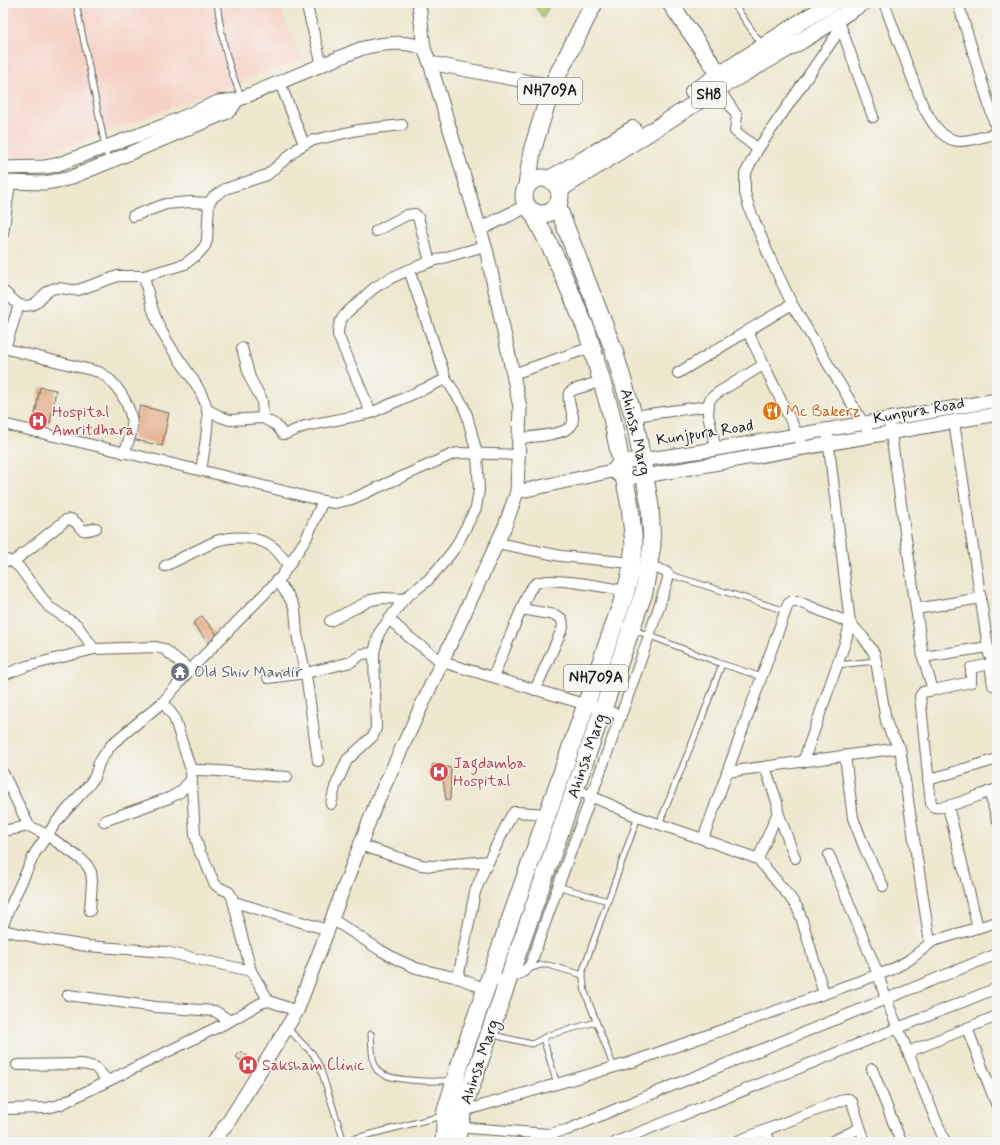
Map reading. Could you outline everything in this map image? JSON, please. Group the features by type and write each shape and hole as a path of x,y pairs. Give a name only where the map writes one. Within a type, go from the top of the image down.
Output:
{"highway":[{"name":"NH709A","path":"530,209 524,200 524,193 546,188 532,150 556,87 594,3"},
{"name":"NH709A","path":"556,87 602,3"},
{"path":"530,209 539,214 546,214 552,210 546,188"},
{"name":"Ahinsa Marg","path":"452,1127 490,1034 644,592 652,545 650,506 634,416 613,348 546,188"},
{"name":"Ahinsa Marg","path":"452,1127 446,1110 455,1080 626,591 631,571 634,544 630,506 619,470 611,413 592,347 587,331 555,256 530,209"}],"main road":[{"path":"670,3 720,82"},
{"name":"SH8","path":"720,82 763,46 798,22 836,13 862,3"},
{"name":"SH8","path":"546,188 586,158 678,107 836,13"}],"street":[{"path":"306,3 322,65"},
{"path":"213,1142 229,1121 297,1011 375,806 505,526 517,492 520,407 485,246 430,63 424,49 419,3"},
{"path":"884,3 928,117 936,127 952,139 959,141 971,140 997,132 958,3"},
{"path":"836,13 873,117"},
{"path":"836,13 745,174 746,193 753,217 770,258 792,304 871,437"},
{"path":"3,168 45,167 60,164 163,126 218,102 239,99 360,49 387,44 409,45 424,49"},
{"path":"430,63 556,87"},
{"path":"280,82 304,144"},
{"path":"720,82 737,116 735,131 758,149"},
{"path":"3,234 7,182 45,183 58,181 109,162 224,114 231,109 239,99"},
{"path":"3,291 19,306 28,307 33,305 54,288 72,291 78,290 118,276 144,276 185,264 202,250 207,240 209,203 213,197 225,189 267,175 298,148 310,141 358,130 402,125"},
{"path":"133,216 171,203 209,203"},
{"path":"480,229 530,209"},
{"path":"376,231 407,215 415,214 418,217 430,262"},
{"path":"371,413 338,335 340,321 345,314 373,289 389,280 430,262 485,246"},
{"path":"331,804 335,787 347,760 373,736 375,732 374,653 379,633 404,599 428,580 455,548 476,508 479,490 477,454 467,415 463,405 446,379 409,270"},
{"path":"144,276 150,304 156,321 165,339 200,392 208,410 201,471"},
{"path":"678,373 792,304"},
{"path":"19,306 4,348 99,372 107,376 121,394 129,410 131,418 132,427 124,453"},
{"path":"748,332 804,448"},
{"path":"513,374 592,347"},
{"path":"242,348 250,378 262,400 263,418"},
{"path":"716,449 708,415 708,406 711,398 763,365"},
{"path":"208,410 230,420 257,417 263,418 276,425 283,434 286,434 305,426 371,413 446,379"},
{"path":"519,438 561,432 568,429 573,423 573,417 567,399 569,393 573,390 602,381"},
{"name":"Kunjpura Road","path":"643,468 716,449 997,400"},
{"path":"634,416 708,406"},
{"name":"Kunpura Road","path":"517,492 619,470 804,448 997,414"},
{"path":"889,419 923,657 933,690"},
{"path":"954,422 989,654 993,661 993,685 997,685"},
{"path":"3,424 335,503 352,499 453,454 519,456"},
{"path":"803,762 850,623 827,430"},
{"path":"3,925 35,853 57,821 89,785 95,776 99,763 106,752 113,743 163,702 190,670 281,577 306,538 323,501"},
{"path":"94,649 77,625 49,606 19,567 8,560 66,520 70,519 74,521 84,531 96,528"},
{"path":"165,566 216,540 236,537 264,542 274,549 289,565"},
{"path":"497,543 562,556 632,563"},
{"path":"234,902 330,924 416,968 488,985 527,970 532,961 557,886 650,636 668,579 668,574 649,565"},
{"path":"277,580 294,606 297,634 306,673 318,761"},
{"path":"493,677 529,591 535,584 542,581 550,581 626,591"},
{"path":"330,621 371,600 383,598 404,599"},
{"path":"916,609 981,598"},
{"path":"703,839 788,604 792,601 797,601 850,623 874,653 886,721 890,732 900,748 930,943"},
{"path":"522,609 555,615 562,619 563,627 535,690"},
{"path":"389,619 409,637 442,662 621,715"},
{"path":"923,657 988,647"},
{"path":"3,675 27,666 94,649 164,649 190,670"},
{"path":"268,678 306,673 351,662 363,653 374,653"},
{"path":"993,661 971,668 971,682 923,692 920,696 928,780 932,804 934,807 948,806 993,790 997,818"},
{"path":"163,702 174,717 192,775 195,835 200,853 214,883 218,887 229,892 232,897 251,971 269,1001"},
{"path":"727,772 900,748"},
{"path":"845,756 854,818 865,849 883,886"},
{"path":"928,780 997,759"},
{"path":"765,767 777,802 778,812 795,858"},
{"path":"104,821 169,798 180,792 192,775 212,769 267,777 287,777"},
{"path":"3,773 29,826 47,835 81,859 91,872 92,881 90,911"},
{"path":"575,789 638,817 758,859 797,907 824,994"},
{"path":"948,806 978,928"},
{"path":"458,978 475,892 506,824 514,812 548,814"},
{"path":"758,859 778,812"},
{"path":"3,831 29,826"},
{"path":"360,845 421,865 432,866 489,861"},
{"path":"829,855 878,974 886,999 944,1142"},
{"path":"452,1127 557,1084 632,1062 898,967 930,943 997,922"},
{"path":"3,930 38,938 87,946 166,952 251,971"},
{"path":"452,1127 548,1134 567,1130 642,1098 997,954"},
{"path":"616,1142 997,988"},
{"path":"68,995 156,1007 215,1011 230,1021"},
{"path":"3,1109 10,1110 53,1107 108,1082 116,1076 230,1021 261,1003 269,1001 297,1011"},
{"path":"908,1052 997,1016"},
{"path":"967,1028 997,1106"},
{"path":"17,1065 84,1064 95,1067 108,1082"},
{"path":"872,1069 901,1142"},
{"path":"735,1142 845,1099 849,1099 852,1102 865,1142"},
{"path":"831,1142 860,1128"},
{"path":"765,1131 770,1142"}],"lane":[{"path":"76,3 109,162"},
{"path":"217,3 228,65 239,99"},
{"path":"733,3 763,46"},
{"path":"668,574 786,611"},
{"path":"614,623 631,628 722,664 762,677"},
{"path":"837,665 876,661"},
{"path":"659,824 699,726 722,664"},
{"path":"614,1068 585,992 583,970 638,817"},
{"path":"557,886 608,901"},
{"path":"527,970 541,965 548,965 583,975"},
{"path":"490,1034 527,1044 536,1043 543,1038 561,1031 596,1022"},
{"path":"287,1028 313,1054 320,1068 344,1142 452,1127"},
{"path":"371,1034 374,1064 380,1073 387,1076 424,1082 455,1080"},
{"path":"543,1038 557,1084"}],"shaded area":[{"path":"3,3 278,3 302,59 109,131 35,156 3,156"}],"green space":[{"path":"533,3 550,3 543,19"}],"building":[{"path":"40,387 56,390 50,423 34,420"},
{"path":"140,406 169,413 162,446 132,439"},
{"path":"202,616 218,636 208,643 193,623"},
{"path":"433,764 451,768 450,800 446,800 443,780 430,772"},
{"path":"241,1051 251,1059 247,1065 236,1057"}],"place":[{"name":"Mc Bakerz","path":"772,411"},
{"name":"Hospital Amritdhara","path":"38,421"},
{"name":"Old Shiv Mandir","path":"180,672"},
{"name":"Jagdamba Hospital","path":"439,772"},
{"name":"Saksham Clinic","path":"248,1065"}]}
